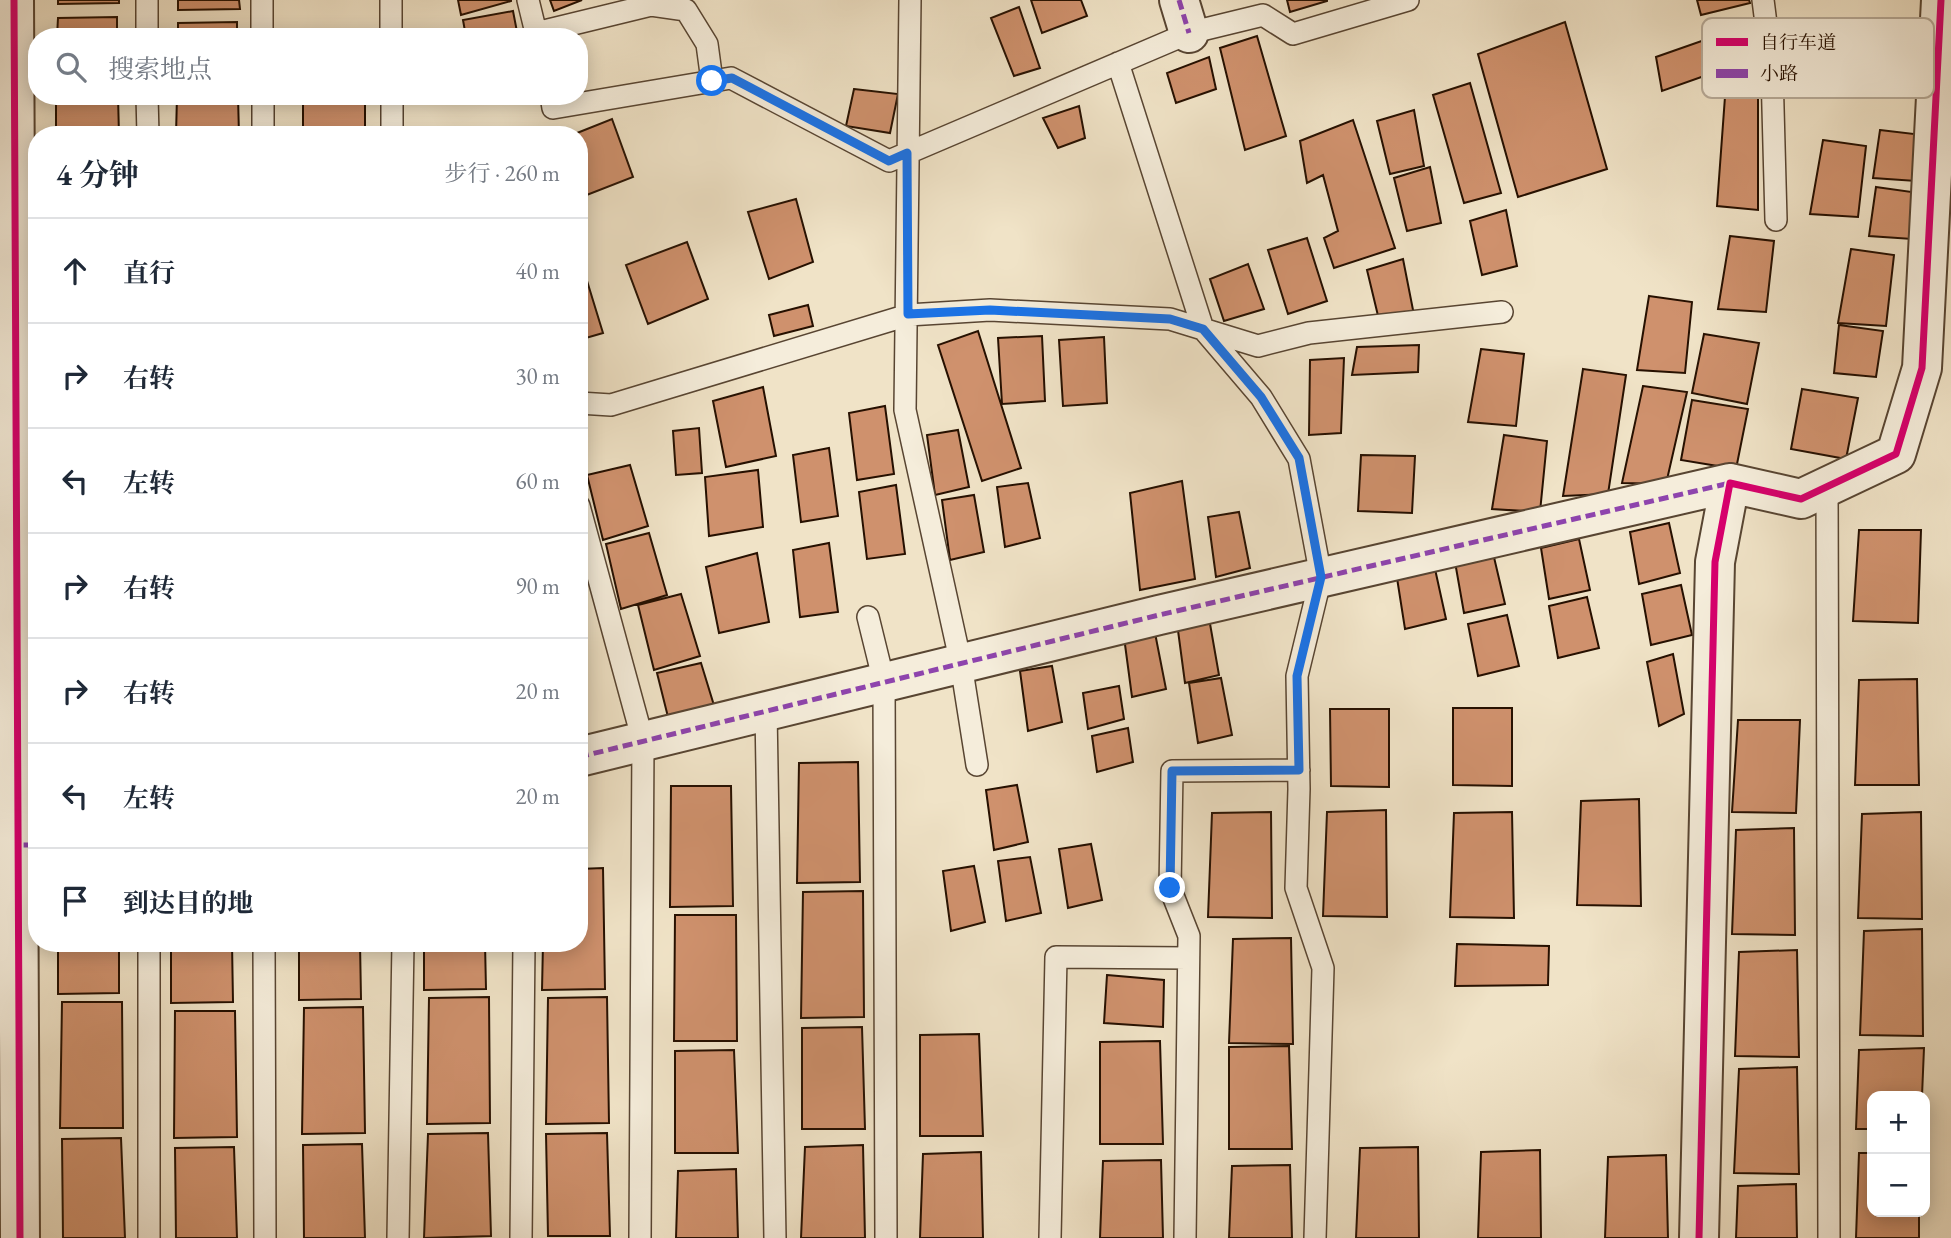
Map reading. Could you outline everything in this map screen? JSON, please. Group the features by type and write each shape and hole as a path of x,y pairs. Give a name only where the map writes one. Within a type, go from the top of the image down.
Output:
{"street":[{"path":"14,0 28,845 20,1238"},
{"path":"588,755 1321,577 1730,483 1801,499 1896,454 1922,368 1941,0"},
{"path":"1699,1238 1715,562 1730,483"}],"lane":[{"path":"147,0 147,28"},
{"path":"262,0 262,28"},
{"path":"391,0 391,28"},
{"path":"528,0 534,28"},
{"path":"910,0 905,410 961,663 976,765"},
{"path":"588,102 732,78 889,161 1118,63 1184,17 1263,15 1293,34 1408,0"},
{"path":"1763,0 1765,18"},
{"path":"563,28 651,5 686,10 707,44 712,81"},
{"path":"1118,63 1203,329 1261,397 1299,458 1321,577 1297,676 1299,770 1296,888 1322,968 1315,1238"},
{"path":"1773,98 1776,220"},
{"path":"148,105 148,126"},
{"path":"262,105 263,126"},
{"path":"392,105 392,126"},
{"path":"553,105 554,108 572,105"},
{"path":"588,404 611,405 908,314 990,310 1170,319 1258,346 1309,334 1502,312"},
{"path":"1827,487 1829,1238"},
{"path":"588,539 643,741 640,1238"},
{"path":"868,617 884,682 886,1238"},
{"path":"766,711 775,1238"},
{"path":"1185,1238 1189,936 1170,888 1172,771 1299,770"},
{"path":"149,952 149,1238"},
{"path":"264,952 265,1238"},
{"path":"398,1238 403,952"},
{"path":"521,1238 524,952"},
{"path":"1051,1238 1056,957 1188,958"}],"building":[{"path":"58,0 119,0 119,3 58,4"},
{"path":"178,0 239,0 240,9 178,10"},
{"path":"458,0 511,0 511,1 461,15"},
{"path":"550,0 582,0 554,11"},
{"path":"1031,0 1081,0 1087,16 1042,33"},
{"path":"1287,0 1327,0 1327,1 1290,12"},
{"path":"1697,0 1749,0 1750,3 1701,15"},
{"path":"1019,7 1040,68 1014,76 991,18"},
{"path":"513,11 516,28 464,28 463,20"},
{"path":"117,17 117,28 57,28 58,18"},
{"path":"237,22 237,28 178,28 178,23"},
{"path":"1565,22 1607,169 1518,197 1478,54"},
{"path":"1257,36 1286,136 1245,150 1220,48"},
{"path":"1702,41 1702,77 1662,91 1656,57"},
{"path":"1209,57 1216,89 1176,103 1167,73"},
{"path":"1470,83 1501,193 1464,203 1433,95"},
{"path":"854,89 898,94 890,133 846,126"},
{"path":"1725,98 1758,98 1758,210 1717,206"},
{"path":"56,105 118,105 119,126 56,126"},
{"path":"177,105 238,105 239,126 176,126"},
{"path":"303,105 365,105 365,126 303,126"},
{"path":"1079,106 1085,138 1058,148 1043,118"},
{"path":"1414,110 1424,166 1390,174 1377,121"},
{"path":"612,119 633,177 588,194 588,129"},
{"path":"1353,120 1395,248 1334,268 1324,238 1338,231 1323,175 1307,183 1300,141"},
{"path":"1880,130 1923,135 1916,181 1873,178"},
{"path":"1823,140 1866,146 1858,217 1810,214"},
{"path":"1430,167 1441,223 1407,231 1394,178"},
{"path":"1876,187 1919,193 1912,239 1869,236"},
{"path":"796,199 813,262 769,279 748,212"},
{"path":"1506,210 1517,266 1482,275 1470,221"},
{"path":"1730,236 1774,241 1766,312 1718,309"},
{"path":"1307,238 1327,301 1288,314 1268,250"},
{"path":"687,242 708,299 648,324 626,265"},
{"path":"1851,249 1894,255 1886,326 1838,323"},
{"path":"1403,259 1414,315 1380,324 1367,270"},
{"path":"1248,264 1264,309 1224,321 1210,279"},
{"path":"588,284 603,333 588,337"},
{"path":"1649,296 1692,302 1685,373 1637,370"},
{"path":"808,305 813,326 774,336 769,315"},
{"path":"1839,325 1883,331 1876,377 1834,373"},
{"path":"978,331 1021,468 982,481 938,345"},
{"path":"1704,334 1759,343 1747,404 1692,393"},
{"path":"1042,336 1045,401 1002,404 998,338"},
{"path":"1104,337 1107,403 1063,406 1059,340"},
{"path":"1419,345 1418,372 1352,375 1357,347"},
{"path":"1481,349 1524,354 1516,426 1468,422"},
{"path":"1344,358 1341,433 1309,435 1310,360"},
{"path":"1583,369 1626,375 1608,494 1563,496"},
{"path":"1643,386 1687,392 1666,484 1622,483"},
{"path":"763,387 776,456 726,467 713,401"},
{"path":"1802,389 1858,398 1846,459 1791,449"},
{"path":"1692,400 1748,409 1736,469 1681,460"},
{"path":"885,406 894,474 857,480 849,413"},
{"path":"699,428 702,473 676,475 673,431"},
{"path":"958,430 969,487 935,495 927,435"},
{"path":"1504,435 1547,441 1540,512 1492,509"},
{"path":"829,448 838,516 801,522 793,455"},
{"path":"1361,455 1415,456 1412,513 1358,511"},
{"path":"630,465 648,526 603,540 588,475"},
{"path":"758,470 763,527 709,536 705,477"},
{"path":"1182,481 1195,579 1140,590 1130,493"},
{"path":"1028,483 1040,538 1005,547 997,487"},
{"path":"896,485 905,554 867,559 859,492"},
{"path":"974,495 984,552 950,560 942,500"},
{"path":"1239,512 1250,568 1216,577 1208,517"},
{"path":"1669,523 1680,573 1639,584 1630,532"},
{"path":"1859,530 1921,530 1918,623 1853,621"},
{"path":"649,533 667,595 621,609 606,544"},
{"path":"1579,539 1590,590 1549,599 1541,548"},
{"path":"829,543 838,612 800,617 793,550"},
{"path":"757,553 769,622 719,633 706,567"},
{"path":"1493,553 1505,604 1464,613 1455,562"},
{"path":"1435,569 1446,619 1405,629 1397,578"},
{"path":"1681,585 1692,635 1651,645 1642,594"},
{"path":"681,594 700,656 654,670 638,605"},
{"path":"1587,597 1599,648 1558,658 1549,606"},
{"path":"1507,615 1519,666 1478,676 1468,624"},
{"path":"1209,618 1219,675 1185,683 1177,623"},
{"path":"1155,633 1166,689 1132,697 1124,637"},
{"path":"1673,654 1684,714 1659,726 1647,662"},
{"path":"701,663 716,712 671,729 657,673"},
{"path":"1052,666 1062,722 1028,731 1020,671"},
{"path":"1221,678 1232,735 1198,743 1189,683"},
{"path":"1917,679 1919,785 1855,785 1859,680"},
{"path":"1119,686 1124,719 1088,729 1083,693"},
{"path":"1453,708 1512,708 1512,786 1453,785"},
{"path":"1330,709 1389,709 1389,787 1331,786"},
{"path":"1738,720 1800,720 1796,813 1732,812"},
{"path":"1128,728 1133,762 1097,772 1092,736"},
{"path":"858,762 860,882 797,883 799,763"},
{"path":"1017,785 1028,842 994,850 986,790"},
{"path":"671,786 731,786 733,906 670,907"},
{"path":"1639,799 1641,906 1577,905 1581,801"},
{"path":"1386,810 1387,917 1323,916 1327,812"},
{"path":"1271,812 1272,918 1208,917 1212,813"},
{"path":"1512,812 1514,918 1450,917 1454,813"},
{"path":"1921,812 1922,919 1858,918 1862,814"},
{"path":"1794,828 1795,935 1732,934 1736,830"},
{"path":"1091,844 1102,900 1068,908 1059,849"},
{"path":"1030,857 1041,913 1006,921 998,861"},
{"path":"974,866 985,922 951,931 943,871"},
{"path":"603,868 605,989 542,990 543,952 588,952 588,869"},
{"path":"863,891 864,1017 801,1018 803,892"},
{"path":"675,915 736,915 737,1041 674,1041"},
{"path":"1922,929 1923,1036 1860,1035 1864,931"},
{"path":"1291,938 1293,1044 1229,1043 1233,939"},
{"path":"1457,944 1549,946 1548,985 1455,986"},
{"path":"1797,950 1799,1057 1735,1056 1739,952"},
{"path":"58,952 119,952 119,993 58,994"},
{"path":"171,952 232,952 233,1002 171,1003"},
{"path":"299,952 360,952 361,999 299,1000"},
{"path":"424,952 485,952 486,989 424,990"},
{"path":"1107,975 1164,980 1163,1027 1104,1023"},
{"path":"489,997 490,1123 427,1124 429,998"},
{"path":"607,997 609,1123 546,1124 548,998"},
{"path":"62,1002 122,1002 123,1128 60,1128"},
{"path":"363,1007 365,1133 302,1134 304,1008"},
{"path":"175,1011 235,1011 237,1137 174,1138"},
{"path":"862,1027 865,1129 802,1129 802,1028"},
{"path":"979,1034 983,1136 920,1136 920,1035"},
{"path":"1160,1041 1163,1144 1100,1144 1100,1042"},
{"path":"1289,1046 1292,1149 1229,1149 1229,1047"},
{"path":"1924,1048 1922,1091 1867,1091 1867,1129 1856,1129 1859,1050"},
{"path":"734,1050 738,1153 675,1153 675,1051"},
{"path":"1797,1067 1799,1174 1734,1173 1739,1069"},
{"path":"488,1133 491,1236 424,1238 428,1134"},
{"path":"607,1133 610,1236 548,1236 546,1134"},
{"path":"121,1138 125,1238 63,1238 62,1139"},
{"path":"362,1144 365,1238 304,1238 303,1145"},
{"path":"863,1145 865,1238 801,1238 805,1147"},
{"path":"234,1147 237,1238 176,1238 175,1148"},
{"path":"1418,1147 1419,1238 1356,1238 1360,1148"},
{"path":"1540,1150 1541,1238 1478,1238 1481,1152"},
{"path":"981,1152 983,1238 920,1238 923,1154"},
{"path":"1859,1153 1867,1153 1867,1217 1919,1217 1919,1238 1856,1238"},
{"path":"1666,1155 1668,1238 1605,1238 1608,1157"},
{"path":"1161,1160 1163,1238 1100,1238 1103,1161"},
{"path":"1290,1165 1292,1238 1229,1238 1232,1166"},
{"path":"736,1169 738,1238 676,1238 678,1171"},
{"path":"1796,1184 1797,1238 1736,1238 1738,1186"}],"marked path":[{"path":"1179,0 1189,33"},
{"path":"588,755 1159,615 1730,483"},
{"path":"18,845 28,845"}],"cycle path":[{"path":"14,0 20,1238"},
{"path":"1699,1238 1715,562 1730,483 1801,499 1896,454 1922,368 1941,0"}],"route":[{"path":"712,81 732,78 889,161 907,153 908,314 990,310 1170,319 1203,329 1261,397 1299,458 1321,577 1297,676 1299,770 1172,771 1170,888"}]}
